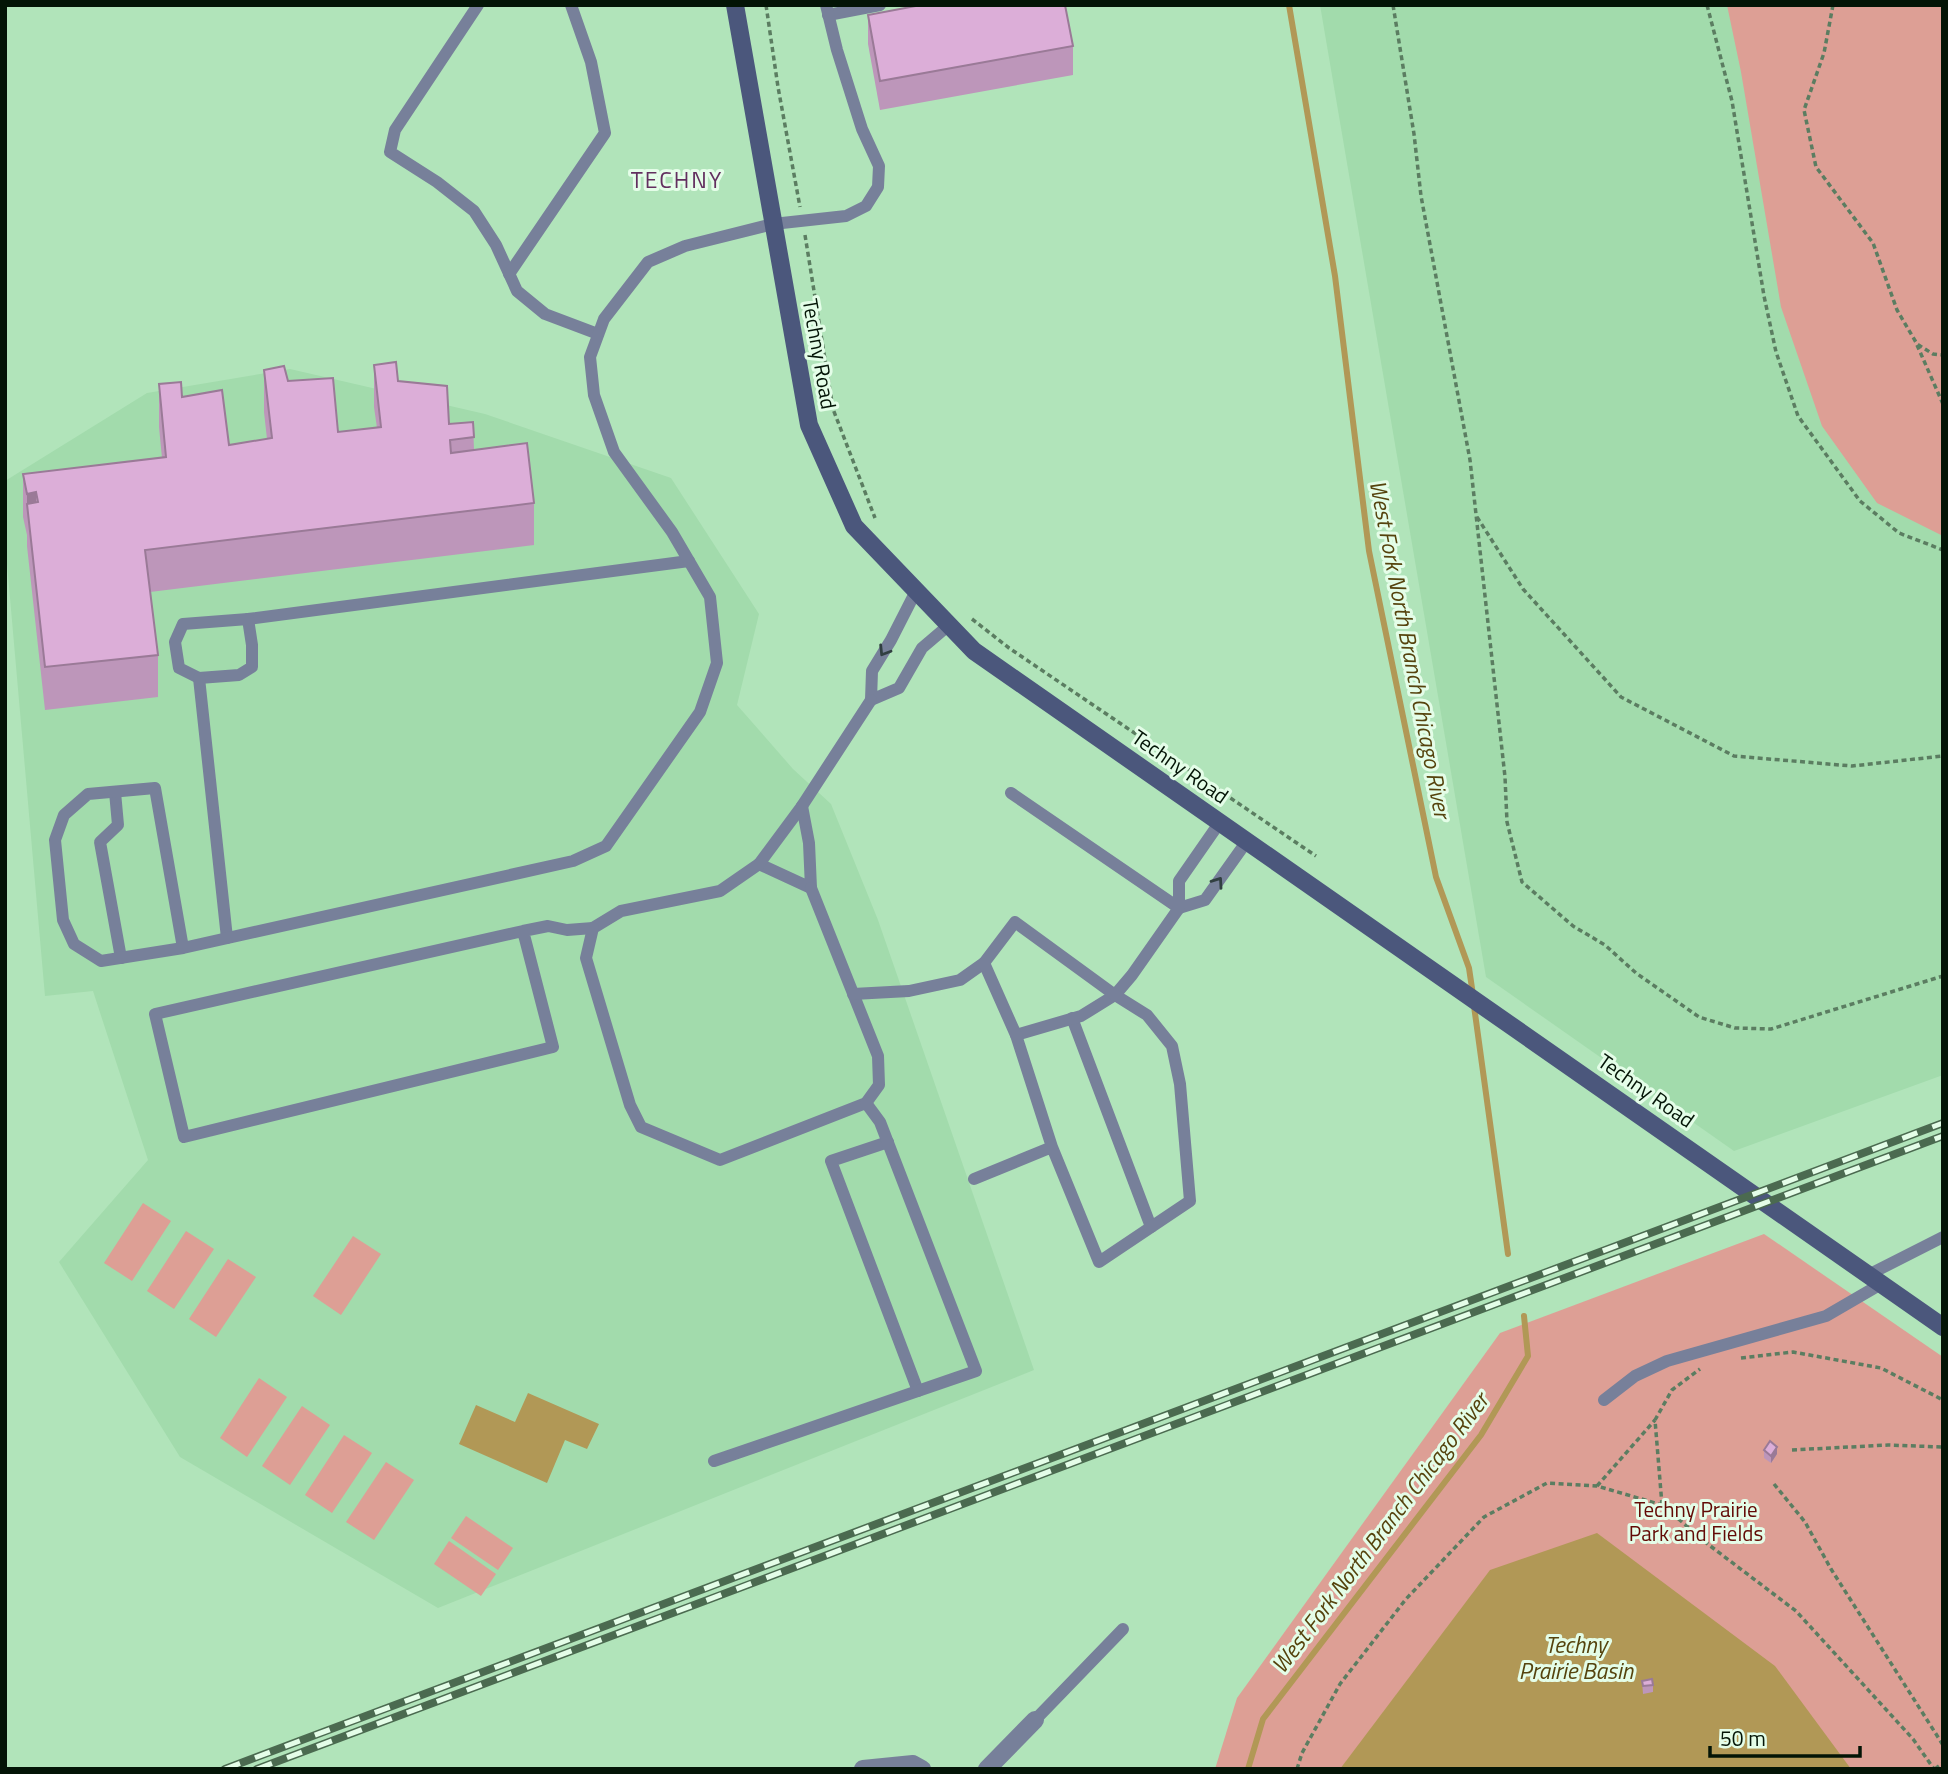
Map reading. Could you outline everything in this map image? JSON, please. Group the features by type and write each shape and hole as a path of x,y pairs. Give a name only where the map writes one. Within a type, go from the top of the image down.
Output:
{"main road":[{"name":"Techny Road","path":"735,5 808,425 854,526 974,651 1943,1327"}],"street":[{"path":"987,1769 1035,1720"},
{"path":"863,1769 913,1764 922,1769"}],"lane":[{"path":"478,5 395,130 390,152 437,182 474,211 496,246 517,291 545,314 598,334"},
{"path":"509,274 606,133 591,62 571,5"},
{"path":"183,948 155,788 88,794 64,815 55,840 63,920 74,944 101,961 183,948 560,864 606,846 700,712 717,663 710,597 672,532 614,452 594,395 590,357 604,319 648,262 685,246 773,224 846,216 866,206 878,187 879,166 862,129 827,10 880,5"},
{"path":"248,619 253,645 252,667 239,674 199,678 179,668 175,642 183,624 248,619 689,561"},
{"path":"523,931 553,1047 184,1137 155,1014 523,931 548,926 567,930 593,928 621,911 720,891 759,864 802,806 871,700 872,671 916,591"},
{"path":"871,700 899,688 922,649 949,625"},
{"path":"199,678 227,938"},
{"path":"115,792 118,825 100,842 121,958"},
{"path":"1011,793 1179,908"},
{"path":"593,928 586,958 630,1105 641,1127 720,1160 866,1103 879,1085 877,1056 811,888 809,843 802,806"},
{"path":"1016,1035 1072,1018 1115,995 1179,908 1179,881 1220,822"},
{"path":"1179,908 1205,900 1247,841"},
{"path":"759,864 811,888"},
{"path":"853,994 909,991 960,980 984,963 1015,922 1147,1015 1172,1046 1181,1084 1189,1201 1099,1262 1052,1147 1016,1035 984,963"},
{"path":"1072,1018 1151,1227"},
{"path":"714,1461 976,1371 880,1122 866,1103"},
{"path":"888,1142 831,1161 918,1391"},
{"path":"974,1179 1052,1147"},
{"path":"1604,1400 1635,1376 1667,1361 1826,1316 1875,1279 1943,1237"},
{"path":"1035,1720 1123,1629"}],"path":[{"path":"766,5 833,409 873,516 881,526"},
{"path":"1393,5 1421,196 1465,420 1507,822 1522,882 1573,926 1605,945 1636,973 1670,998 1699,1017 1735,1028 1771,1029 1943,976"},
{"path":"1707,5 1732,101 1764,296 1776,352 1798,416 1860,501 1899,533 1943,550"},
{"path":"1833,5 1824,53 1804,110 1816,167 1873,243 1897,310 1917,344 1943,404"},
{"path":"1917,344 1933,354 1943,355"},
{"path":"1476,514 1523,589 1621,697 1734,756 1852,766 1943,756"},
{"path":"968,616 1009,648 1316,856"},
{"path":"1738,1359 1793,1352 1881,1368 1943,1400"},
{"path":"1597,1486 1655,1420 1672,1390 1701,1369"},
{"path":"1655,1420 1662,1505"},
{"path":"1792,1450 1876,1445 1943,1447"},
{"path":"1297,1769 1302,1753 1340,1684 1406,1599 1484,1517 1548,1483 1597,1486 1662,1505 1709,1545 1796,1611 1913,1739 1934,1769 1943,1763"},
{"path":"1774,1484 1805,1522 1831,1569 1943,1745"}],"shaded area":[{"path":"1320,5 1943,5 1943,1075 1734,1151 1486,977"},
{"path":"290,369 485,414 671,478 759,614 737,705 793,769 831,804 878,920 1034,1370 438,1608 180,1457 59,1262 148,1160 93,991 45,996 5,541 5,481 147,393"}],"green space":[{"path":"1727,5 1943,5 1943,536 1877,503 1822,426 1781,307"},
{"path":"143,1203 171,1221 132,1281 104,1263"},
{"path":"186,1231 214,1249 174,1309 147,1291"},
{"name":"Techny Prairie Park and Fields","path":"1764,1234 1943,1357 1943,1769 1215,1769 1237,1698 1500,1333"},
{"path":"353,1236 381,1254 341,1315 313,1296"},
{"path":"228,1259 256,1277 216,1337 189,1319"},
{"path":"259,1378 287,1397 247,1457 220,1438"},
{"path":"302,1406 330,1425 290,1485 262,1466"},
{"path":"344,1435 372,1453 332,1513 305,1495"},
{"path":"386,1462 414,1480 374,1540 346,1522"},
{"path":"466,1516 513,1548 498,1570 451,1538"},
{"path":"449,1541 496,1574 481,1596 434,1564"}],"water":[{"path":"528,1393 599,1424 587,1449 565,1440 547,1483 459,1444 476,1405 515,1422"},
{"name":"Techny Prairie Basin","path":"1597,1533 1775,1666 1851,1769 1340,1769 1490,1570"}],"building":[{"path":"921,5 1065,5 1073,46 880,81 868,15"},
{"path":"396,362 398,381 447,386 449,424 473,422 474,437 450,440 451,453 527,443 534,503 145,550 158,655 45,667 27,504 38,502 36,492 27,494 23,474 166,457 159,384 181,382 182,397 222,390 229,445 272,438 264,370 284,366 288,381 333,378 338,432 381,427 374,365"},
{"path":"1770,1441 1777,1447 1771,1456 1764,1450"},
{"path":"1652,1679 1653,1685 1643,1686 1642,1681"}],"waterway":[{"name":"West Fork North Branch Chicago River","path":"1289,5 1335,276 1369,551 1436,877 1469,968 1473,995"},
{"name":"West Fork North Branch Chicago River","path":"1474,1006 1508,1254"},
{"name":"West Fork North Branch Chicago River","path":"1248,1769 1263,1719 1481,1435 1528,1356 1524,1316"}],"railway":[{"path":"225,1769 1943,1123"},
{"path":"257,1769 1943,1136"}],"district":[{"name":"TECHNY","path":"677,180"}]}
